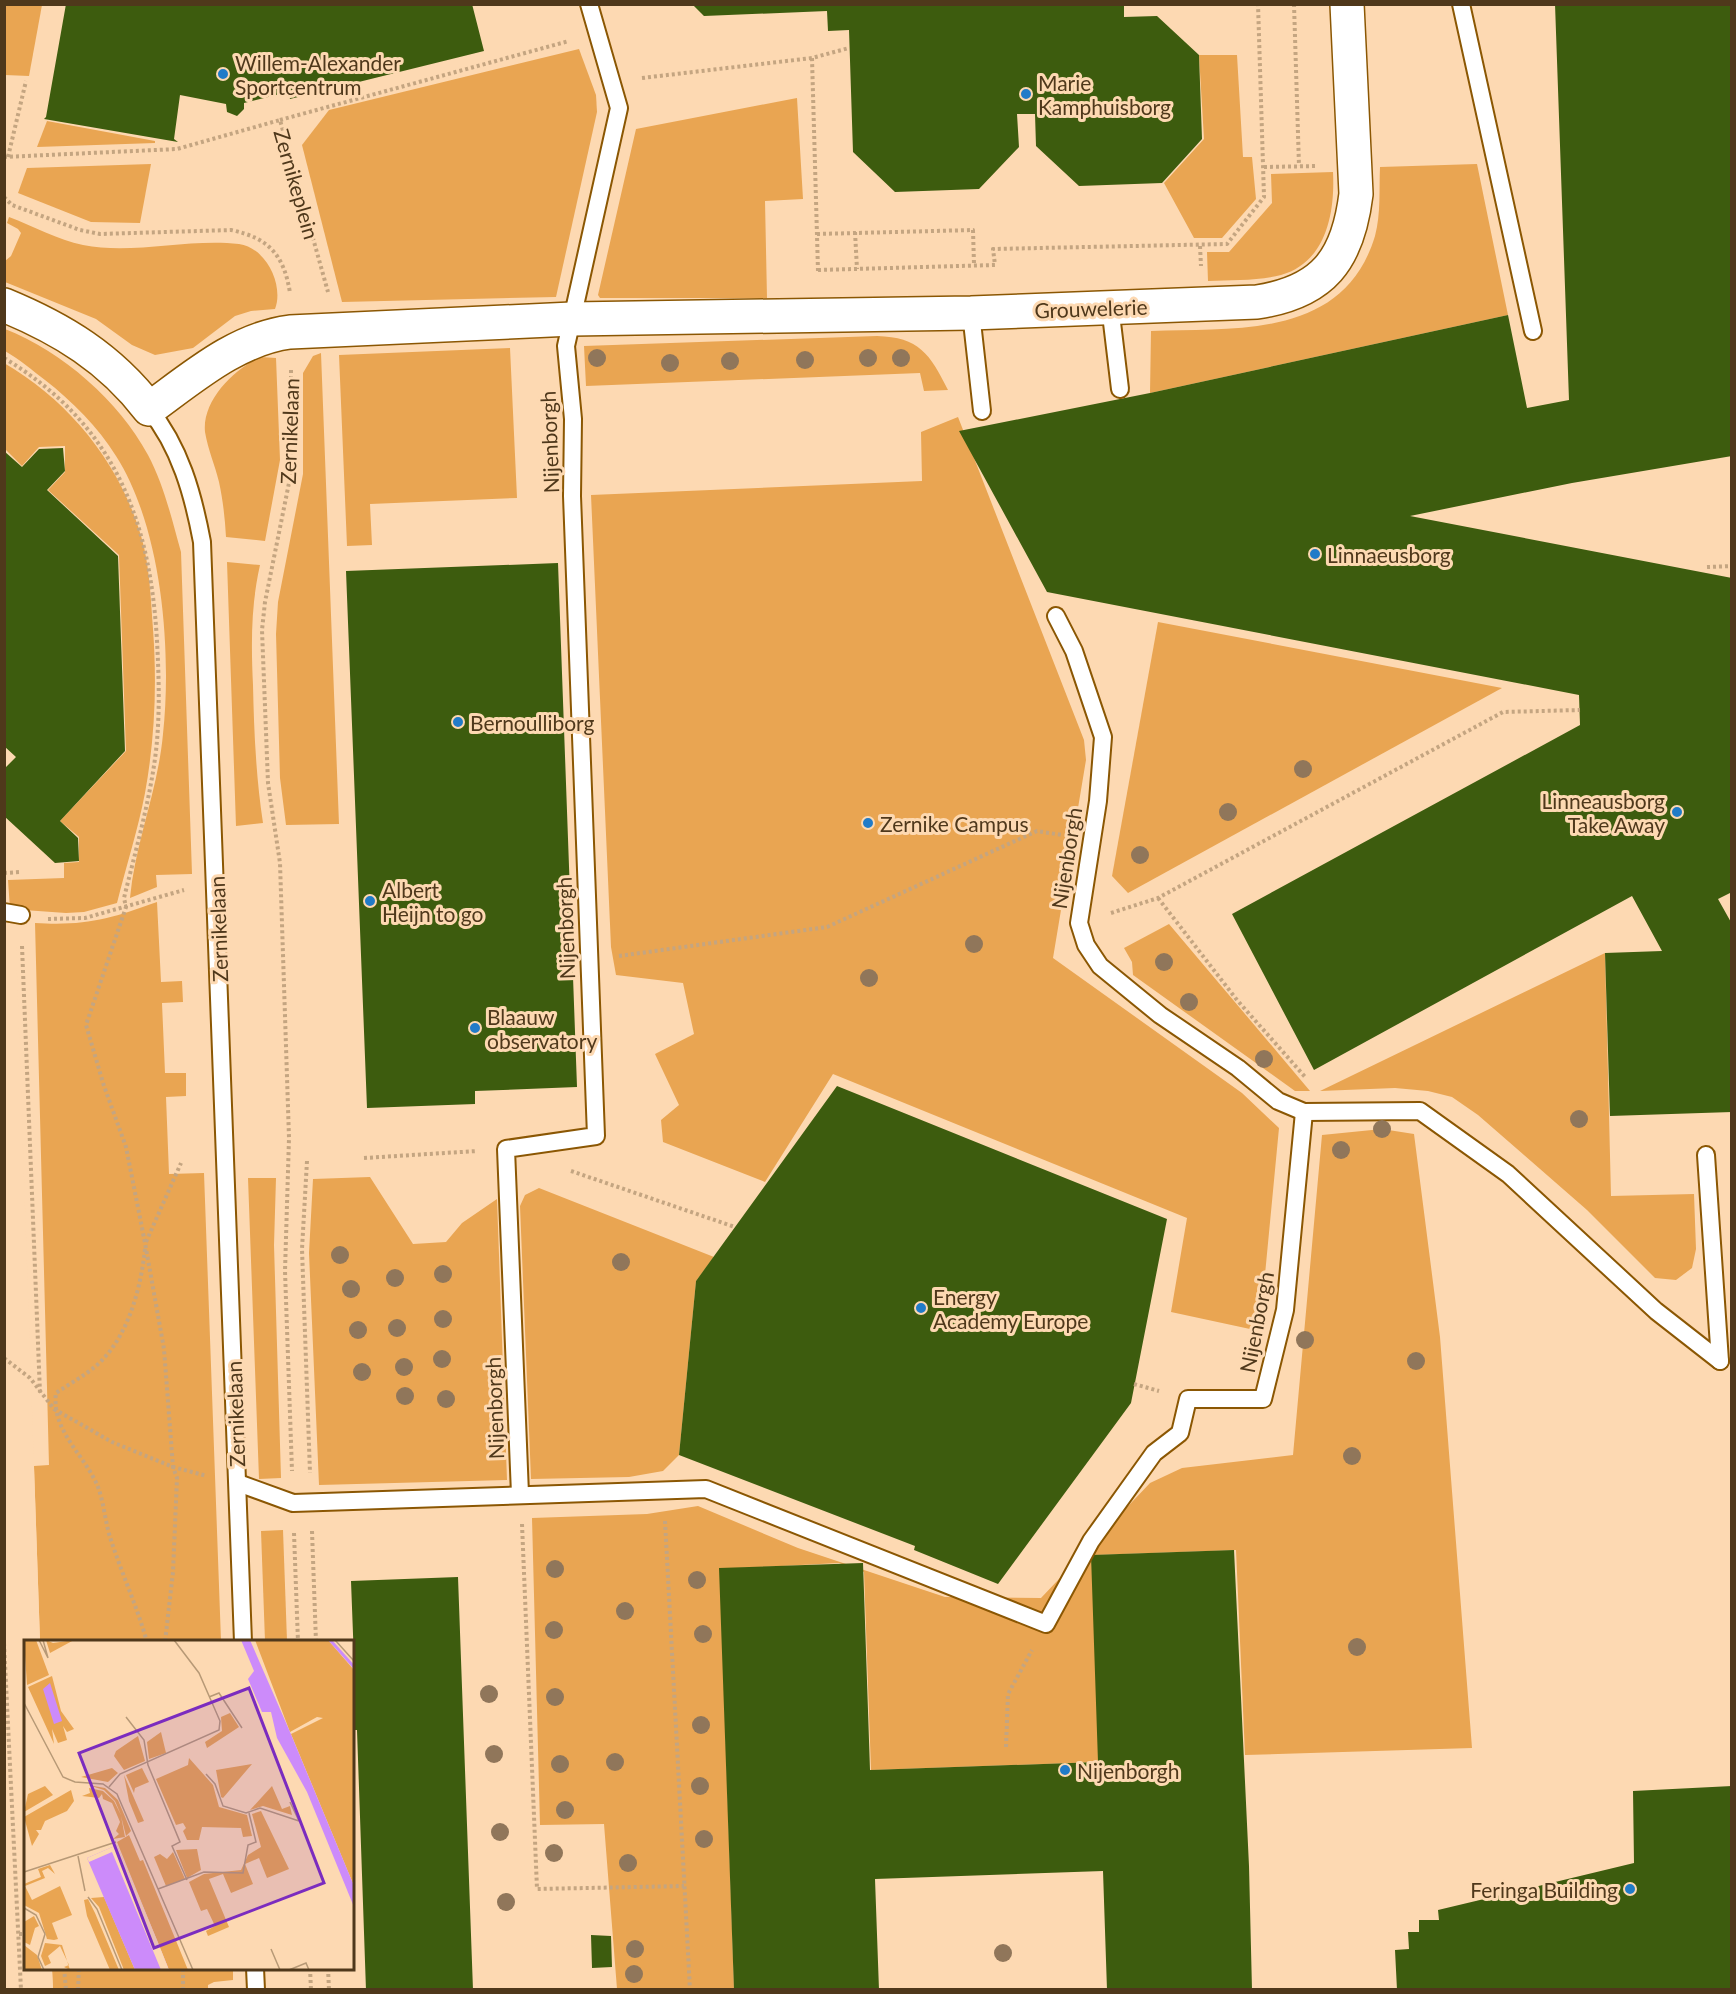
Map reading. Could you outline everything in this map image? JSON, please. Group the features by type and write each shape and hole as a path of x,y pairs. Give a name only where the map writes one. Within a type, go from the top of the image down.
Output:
{"street":[{"name":"Grouwelerie","path":"572,319 819,314 971,314 1110,306 1257,302 1279,299 1312,285 1326,273 1347,237 1356,194 1347,4"},
{"name":"Zernikelaan","path":"4,305 67,334 101,357 132,386 148,408"},
{"path":"148,408 239,348 269,335 290,332 572,319"}],"lane":[{"name":"Nijenborgh","path":"520,1494 506,1149 596,1136 572,496 573,419 567,346 619,108 589,4"},
{"path":"1461,4 1533,331"},
{"path":"1110,306 1120,389"},
{"path":"971,314 982,411"},
{"name":"Zernikelaan","path":"148,408 180,459 194,500 202,542 243,1640"},
{"name":"Nijenborgh","path":"1056,616 1074,651 1103,737 1079,923 1086,945 1100,966 1160,1015 1238,1068 1278,1101 1304,1112 1419,1111 1508,1174 1591,1254 1656,1311 1720,1360 1706,1155"},
{"name":"Nijenborgh","path":"1047,1624 1091,1541 1154,1454 1180,1433 1188,1399 1263,1399 1285,1311 1304,1112"},
{"path":"237,1483 293,1503 706,1489 1047,1624"},
{"path":"255,1970 256,1989"}],"path":[{"path":"818,270 995,265 993,249 1227,244 1264,197 1258,4"},
{"path":"1294,4 1299,166"},
{"path":"280,120 598,33"},
{"path":"612,84 635,79 812,58 849,48"},
{"path":"812,58 819,314"},
{"path":"6,157 26,81"},
{"name":"Zernikeplein","path":"6,157 177,149 280,120 330,296"},
{"path":"1264,167 1355,164"},
{"name":"Zernikelaan","path":"4,197 12,205 80,230 100,234 231,230 249,234 266,243 279,257 287,275 290,332 291,474 265,602 262,630 268,783 280,863 290,1138 285,1271 298,1640"},
{"path":"817,234 973,230 974,264"},
{"path":"855,232 857,269"},
{"path":"4,358 63,400 94,435 125,486 147,552 155,604 160,687 147,805 124,898 126,907 86,1025 104,1086 126,1146 164,1348 172,1467 177,1478 173,1572 165,1640"},
{"path":"1707,567 1731,566"},
{"path":"1079,923 1158,898 1503,712 1580,710"},
{"path":"588,960 827,927 1037,831 1091,840"},
{"path":"4,873 21,872"},
{"path":"40,1393 13,914 62,920 85,918 193,888"},
{"path":"1158,898 1237,1000 1314,1088 1304,1112"},
{"path":"307,1161 302,1249 316,1640"},
{"path":"54,1409 56,1393 105,1358 118,1340 142,1276 145,1243 181,1163"},
{"path":"4,1358 30,1378 54,1409 78,1456 90,1471 98,1488 109,1535 137,1607 147,1640"},
{"path":"54,1409 112,1442 172,1467 237,1483"},
{"path":"664,1490 690,1989"},
{"path":"520,1494 537,1889 684,1886"},
{"path":"1006,1748 1008,1694 1047,1624"},
{"path":"4,1643 21,1989"},
{"path":"19,1934 24,1934"},
{"path":"64,1970 66,1989"},
{"path":"78,1989 79,1970"},
{"path":"183,1970 183,1989"},
{"path":"310,1970 311,1989"},
{"path":"328,1970 329,1989"}],"shaded area":[{"path":"5,4 42,5 29,76 5,75"},
{"path":"579,49 596,95 597,112 556,297 342,302 302,145 329,110"},
{"path":"1199,55 1237,55 1243,157 1252,157 1256,199 1222,238 1194,238 1164,183 1204,139"},
{"path":"797,98 803,199 765,201 767,298 600,298 598,295 636,129"},
{"path":"47,121 155,141 155,143 37,147"},
{"path":"151,164 140,223 91,222 18,193 27,168"},
{"path":"1477,164 1508,315 1150,393 1151,331 1251,327 1283,321 1313,311 1339,294 1360,270 1375,236 1379,210 1380,167"},
{"path":"1333,172 1330,218 1318,247 1309,259 1297,268 1272,277 1208,281 1207,252 1229,252 1272,203 1271,174"},
{"path":"9,217 64,240 102,248 200,243 239,244 249,247 265,260 271,269 277,290 275,309 251,311 235,316 193,348 155,355 132,345 96,319 5,282 5,261 11,256 21,233 7,223"},
{"path":"5,329 48,351 68,365 105,397 122,416 154,466 181,552 192,874 156,875 157,887 130,898 163,734 166,665 164,628 153,553 132,485 116,456 93,425 75,406 45,380 5,351"},
{"path":"877,336 903,340 921,350 929,357 948,390 924,391 920,373 586,386 584,346"},
{"path":"510,348 517,498 370,504 372,545 347,546 339,355"},
{"path":"321,353 339,824 286,825 280,778 276,634 278,602 303,474 303,373 313,356"},
{"path":"260,357 276,358 280,460 265,541 226,537 220,489 205,432 205,420 209,409 221,388 240,370"},
{"path":"4,363 29,379 74,418 110,465 135,519 148,567 155,691 151,752 145,793 117,903 84,912 10,909 8,880 64,878 64,863 79,862 79,837 60,821 126,751 119,555 48,490 65,472 65,446 39,447 22,466 5,449"},
{"path":"958,417 1084,740 1086,760 1053,958 1242,1093 1279,1128 1264,1285 1250,1329 1171,1312 1187,1218 833,1074 765,1182 663,1142 661,1120 679,1105 655,1054 694,1034 683,983 616,975 611,947 591,495 922,481 921,432"},
{"path":"227,562 260,565 253,609 252,654 256,754 263,823 236,826"},
{"path":"1158,622 1502,688 1128,893 1112,876"},
{"path":"157,902 161,982 182,981 183,1002 162,1003 165,1073 186,1073 186,1096 166,1097 169,1174 204,1173 221,1640 40,1640 34,1466 49,1465 35,923 84,922 125,913"},
{"path":"1169,924 1310,1091 1295,1091 1133,975 1132,962 1124,948"},
{"path":"1605,953 1611,1196 1694,1194 1696,1249 1692,1268 1676,1280 1655,1278 1587,1210 1478,1115 1452,1097 1428,1091 1395,1088 1320,1091"},
{"path":"1382,1129 1414,1134 1440,1337 1472,1748 1245,1755 1236,1550 1094,1555 1099,1762 871,1770 864,1572 839,1563 720,1569 734,1989 617,1989 604,1824 540,1825 532,1518 647,1514 698,1506 798,1548 945,1597 1041,1598 1150,1483 1182,1468 1293,1455 1322,1135"},
{"path":"370,1177 413,1244 446,1242 462,1223 497,1199 507,1480 319,1485 309,1253 313,1179"},
{"path":"248,1178 276,1178 274,1245 281,1478 259,1479"},
{"path":"539,1188 714,1257 696,1281 679,1455 663,1471 629,1477 531,1479 520,1206 525,1195"},
{"path":"283,1530 287,1640 265,1640 261,1531"},
{"path":"52,1970 233,1970 233,1980 214,1982 208,1985 208,1989 53,1989"}],"pier":[{"path":"16,946 40,1640 24,1640 24,1970 52,1970 53,1990 4,1989 4,947"}],"building":[{"name":"Willem-Alexander Sportcentrum","path":"66,4 472,4 484,51 290,99 288,92 244,103 244,109 237,116 227,112 226,104 180,95 174,139 178,142 44,119"},
{"name":"Marie Kamphuisborg","path":"692,4 1124,4 1124,17 1157,16 1199,55 1202,139 1162,183 1079,186 1036,146 1035,114 1017,114 1019,147 979,189 895,192 853,152 849,30 828,31 827,11 704,16"},
{"name":"Linnaeusborg","path":"1555,4 1731,4 1732,456 1572,483 1410,516 1732,578 1732,892 1718,899 1732,924 1732,1112 1610,1116 1605,953 1662,951 1632,896 1314,1070 1232,914 1580,725 1579,695 1047,592 959,431 1150,393 1508,315 1527,408 1569,400"},
{"path":"63,448 65,471 47,490 118,556 125,751 60,821 78,838 79,861 55,863 4,816 4,769 16,757 4,746 4,451 22,467 39,449"},
{"name":"Bernoulliborg","path":"558,563 577,1087 475,1091 475,1104 367,1108 346,571"},
{"name":"Energy Academy Europe","path":"837,1086 1167,1219 1131,1403 998,1584 914,1550 915,1546 679,1455 696,1281"},
{"name":"Nijenborgh","path":"1234,1550 1249,1866 1252,1990 1107,1990 1103,1871 875,1879 879,1990 734,1990 719,1568 863,1563 870,1770 1098,1762 1091,1555"},
{"path":"458,1577 473,1990 366,1990 357,1730 354,1730 355,1687 351,1581"},
{"name":"Feringa Building","path":"1732,1786 1732,1990 1397,1990 1395,1950 1409,1949 1408,1932 1419,1932 1419,1920 1439,1920 1438,1910 1634,1863 1633,1791"},
{"path":"591,1935 611,1936 612,1967 592,1968"}],"place":[{"name":"Willem-Alexander Sportcentrum","path":"223,74"},
{"name":"Marie Kamphuisborg","path":"1026,94"},
{"name":"Linnaeusborg","path":"1315,554"},
{"name":"Bernoulliborg","path":"458,722"},
{"name":"Linneausborg Take Away","path":"1677,812"},
{"name":"Zernike Campus","path":"868,823"},
{"name":"Albert Heijn to go","path":"370,901"},
{"name":"Blaauw observatory","path":"475,1028"},
{"name":"Energy Academy Europe","path":"921,1308"},
{"name":"Nijenborgh","path":"1065,1770"},
{"name":"Feringa Building","path":"1630,1889"}]}
